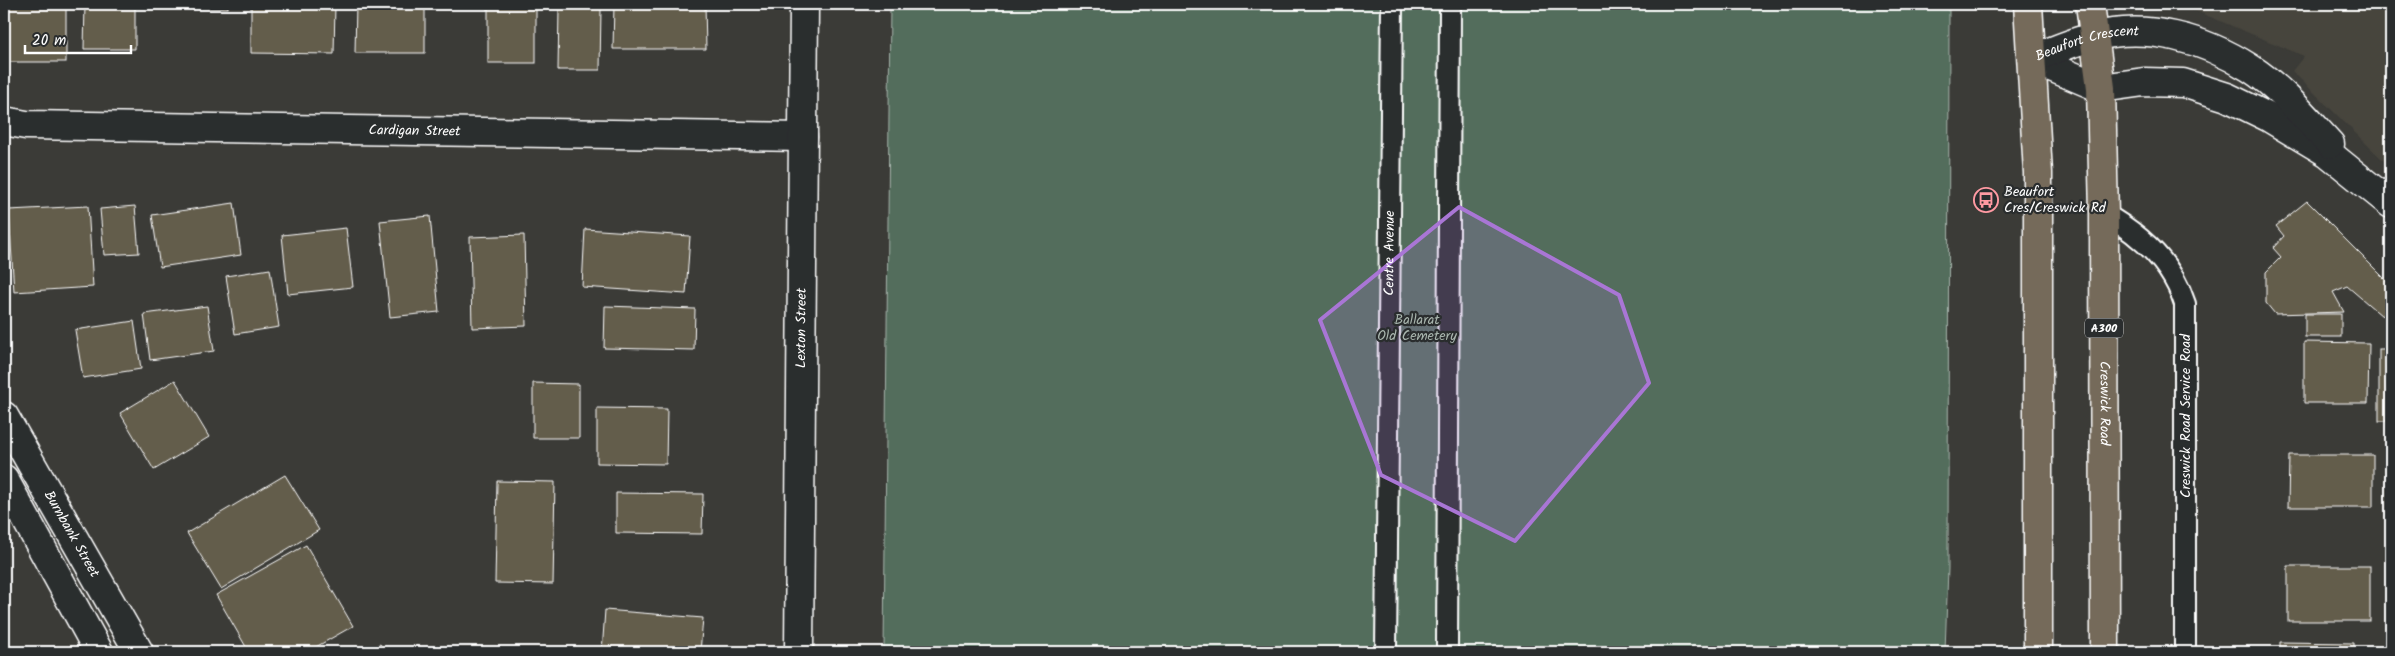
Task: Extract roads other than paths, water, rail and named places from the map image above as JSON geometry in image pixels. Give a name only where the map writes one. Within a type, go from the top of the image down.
[{"type":"highway","points":[[2028,4],[2038,173],[2038,652]]},
{"type":"highway","name":"Creswick Road","points":[[2090,4],[2101,88],[2104,214],[2105,652]]},
{"type":"street","name":"Lexton Street","points":[[799,652],[804,4]]},
{"type":"street","name":"Beaufort Crescent","points":[[2032,59],[2094,36],[2138,31],[2162,32],[2206,45],[2250,68],[2294,105],[2361,178]]},
{"type":"street","name":"Beaufort Crescent","points":[[2032,59],[2101,88],[2144,82],[2182,83],[2226,97],[2268,117],[2328,153],[2391,204]]},
{"type":"street","name":"Cardigan Street","points":[[11,125],[803,137]]},
{"type":"street","name":"Burnbank Street","points":[[4,416],[139,652]]},
{"type":"street","points":[[4,479],[99,652]]},
{"type":"lane","name":"Centre Avenue","points":[[1386,652],[1392,4]]},
{"type":"lane","points":[[1446,652],[1450,4]]},
{"type":"lane","name":"Creswick Road Service Road","points":[[2104,214],[2127,227],[2146,243],[2172,275],[2185,304],[2185,652]]},
{"type":"place","name":"Beaufort Cres/Creswick Rd","points":[[1986,200]]},
{"type":"park label","name":"Ballarat Old Cemetery","points":[[1417,328]]}]
